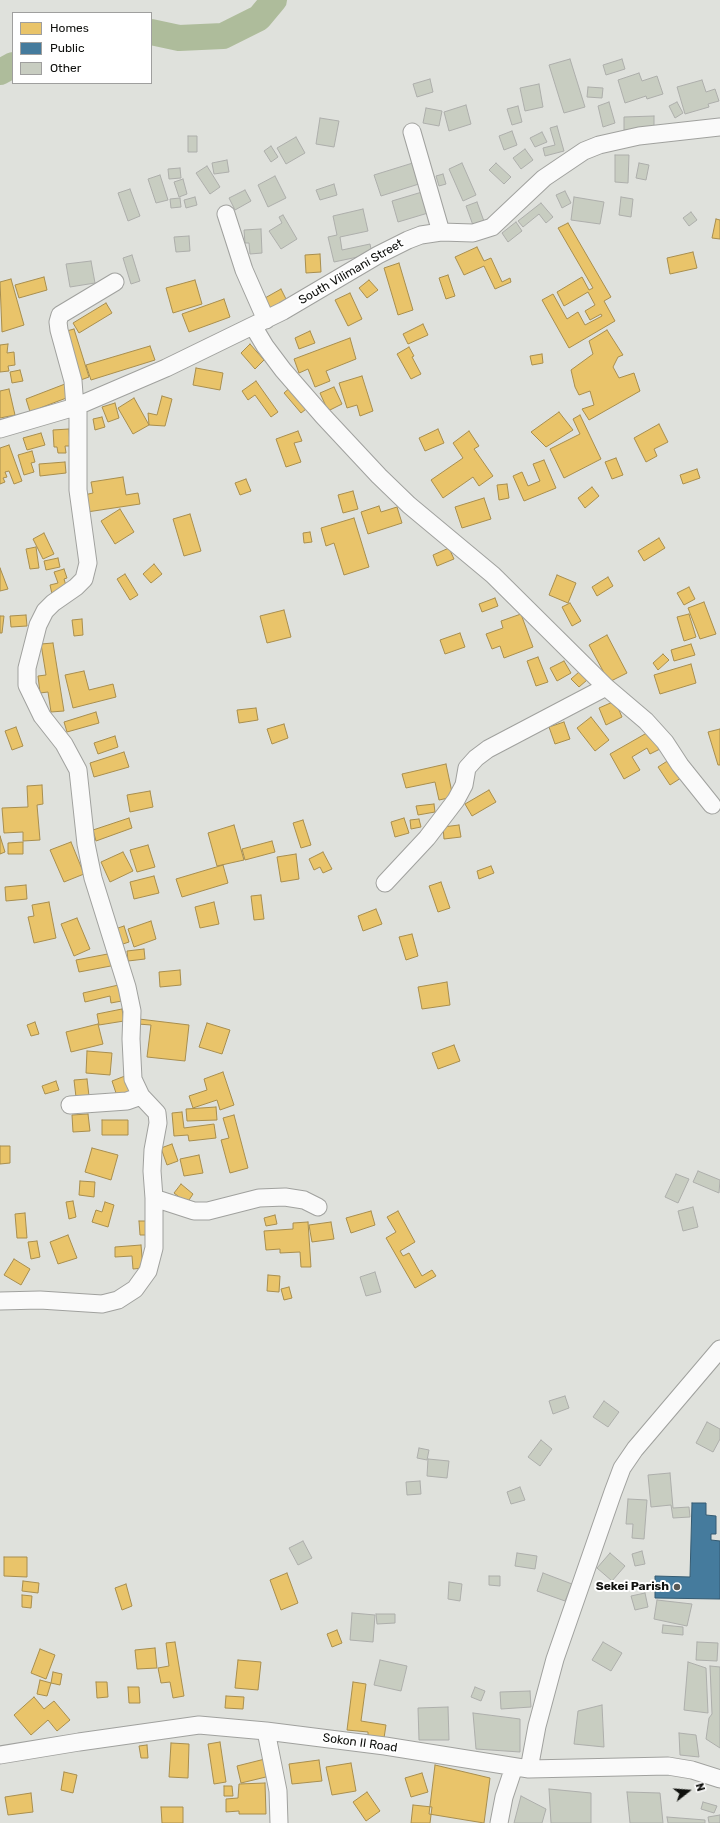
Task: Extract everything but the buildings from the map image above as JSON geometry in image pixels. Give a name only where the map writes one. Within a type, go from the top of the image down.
[{"type":"street","name":"South Vilimani Street","points":[[0,429],[76,406],[166,368],[260,323],[309,297],[392,247],[421,235],[441,232],[473,233],[492,227],[544,178],[578,155],[599,145],[639,136],[720,127]]},
{"type":"street","points":[[412,132],[441,232]]},
{"type":"street","points":[[226,214],[260,323],[265,346],[283,370],[378,476],[409,505],[493,575],[606,687],[646,721],[665,742],[680,765],[712,806]]},
{"type":"street","points":[[0,1301],[40,1300],[102,1304],[118,1300],[135,1289],[148,1271],[154,1248],[153,1150],[158,1123],[157,1113],[141,1096],[133,1079],[130,1039],[132,1011],[127,987],[93,878],[86,844],[78,770],[64,744],[42,716],[27,685],[27,668],[38,625],[45,610],[52,603],[76,587],[84,579],[88,563],[78,490],[76,406],[73,381],[58,322],[60,315],[115,282]]},
{"type":"street","points":[[385,883],[427,838],[456,800],[464,785],[467,768],[476,758],[488,749],[606,687]]},
{"type":"street","points":[[70,1105],[127,1101],[141,1096]]},
{"type":"street","points":[[154,1198],[194,1211],[208,1210],[259,1198],[278,1197],[304,1200],[318,1207]]},
{"type":"street","points":[[499,1823],[504,1798],[521,1768],[537,1726],[555,1659],[612,1492],[622,1468],[636,1449],[720,1349]]},
{"type":"street","name":"Sokon II Road","points":[[0,1755],[102,1738],[199,1725],[266,1731],[385,1746],[521,1768],[668,1766],[692,1770],[720,1779]]},
{"type":"street","points":[[266,1731],[278,1791],[279,1823]]},
{"type":"waterway","points":[[152,32],[179,38],[223,36],[259,18],[274,0]]},
{"type":"waterway","points":[[0,72],[12,66]]},
{"type":"place","name":"Sekei Parish","points":[[677,1587]]}]
